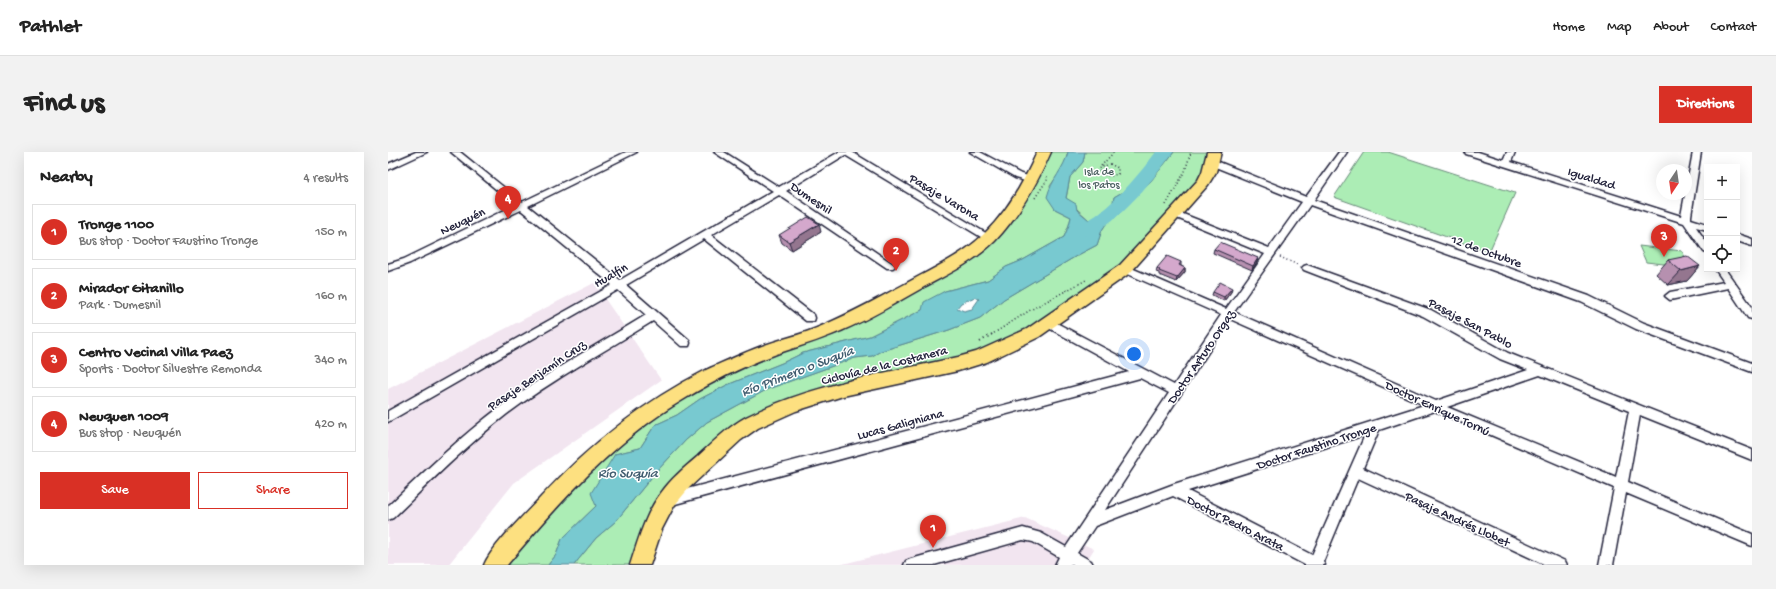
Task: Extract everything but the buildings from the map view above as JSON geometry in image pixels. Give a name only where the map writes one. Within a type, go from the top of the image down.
[{"type":"main road","points":[[494,565],[570,479],[619,434],[654,409],[689,388],[761,353],[806,339],[846,323],[942,270],[979,247],[996,230],[1032,180],[1044,152]]},
{"type":"main road","points":[[640,565],[653,527],[667,500],[682,482],[724,443],[752,423],[790,406],[842,389],[951,366],[981,357],[997,351],[1033,333],[1050,323],[1125,269],[1170,211],[1203,182],[1213,157]]},
{"type":"street","points":[[388,167],[423,152]]},
{"type":"street","points":[[455,152],[619,285],[685,343]]},
{"type":"street","name":"Neuquén","points":[[388,268],[407,261],[633,152]]},
{"type":"street","name":"Dumesnil","points":[[718,152],[780,190],[890,266]]},
{"type":"street","name":"Hualfin","points":[[388,417],[619,285],[845,152]]},
{"type":"street","name":"Pasaje Varona","points":[[845,152],[989,238]]},
{"type":"street","points":[[974,152],[1018,176],[1032,180]]},
{"type":"street","name":"Doctor Arturo Orgaz","points":[[1066,560],[1228,313],[1343,152]]},
{"type":"street","name":"Igualdad","points":[[1469,152],[1704,226]]},
{"type":"street","points":[[1506,164],[1511,152]]},
{"type":"street","points":[[1698,152],[1687,220],[1704,246]]},
{"type":"street","name":"12 de Octubre","points":[[1213,157],[1308,201],[1585,299],[1640,326],[1752,368]]},
{"type":"street","points":[[1170,211],[1271,253]]},
{"type":"street","points":[[705,235],[810,318]]},
{"type":"street","points":[[1740,238],[1752,243]]},
{"type":"street","name":"Pasaje San Pablo","points":[[1307,268],[1427,313],[1485,347],[1539,371],[1752,455]]},
{"type":"street","name":"Doctor Enrique Tornú","points":[[1125,269],[1414,395],[1453,415],[1752,540]]},
{"type":"street","points":[[1722,272],[1752,315]]},
{"type":"street","points":[[1670,296],[1730,284]]},
{"type":"street","name":"Pasaje Benjamín Cruz","points":[[388,514],[450,455],[503,411],[527,394],[653,316]]},
{"type":"street","points":[[1050,323],[1176,391]]},
{"type":"street","name":"Doctor Faustino Tronge","points":[[1092,521],[1174,490],[1374,427],[1539,371]]},
{"type":"street","name":"Lucas Galigniana","points":[[667,500],[1141,373]]},
{"type":"street","points":[[1606,565],[1636,409]]},
{"type":"street","points":[[1316,564],[1374,427]]},
{"type":"street","name":"Pasaje Andrés Llobet","points":[[1356,471],[1560,565]]},
{"type":"street","name":"Doctor Pedro Arata","points":[[1174,490],[1316,564]]},
{"type":"street","points":[[911,565],[1023,534],[1036,537],[1066,560],[1086,565]]},
{"type":"path","points":[[1101,167],[1106,164],[1113,165],[1118,168],[1119,172],[1115,175],[1106,176],[1100,172],[1101,167],[1114,152]]},
{"type":"path","points":[[1170,211],[1191,152]]},
{"type":"path","points":[[1271,253],[1307,268]]},
{"type":"path","points":[[980,343],[1032,309],[1086,280]]},
{"type":"shaded area","points":[[594,283],[661,380],[514,483],[448,565],[388,565],[388,389]]},
{"type":"shaded area","points":[[1025,518],[1094,549],[1084,565],[839,565]]},
{"type":"green space","points":[[1044,152],[1068,152],[1063,166],[1050,186],[1055,209],[1071,217],[1064,237],[1023,260],[1006,267],[988,280],[945,291],[922,310],[870,336],[803,353],[727,385],[700,399],[677,415],[655,425],[640,448],[615,454],[596,506],[562,539],[556,555],[548,565],[494,565],[541,510],[668,400],[806,339],[942,270],[996,230]]},
{"type":"green space","name":"Isla de los Patos","points":[[1085,152],[1163,152],[1157,167],[1151,173],[1144,179],[1114,197],[1111,213],[1089,220],[1066,199],[1070,177],[1083,162]]},
{"type":"green space","points":[[1174,152],[1214,152],[1209,172],[1133,261],[997,351],[770,414],[682,482],[640,565],[574,565],[596,538],[616,521],[655,473],[686,440],[707,422],[768,389],[855,358],[872,356],[881,351],[949,330],[980,318],[1004,299],[1097,245],[1102,230],[1106,224],[1123,210],[1133,196],[1150,182]]},
{"type":"green space","points":[[1364,152],[1388,152],[1515,193],[1489,252],[1334,197]]},
{"type":"green space","points":[[1639,246],[1682,251],[1690,267],[1646,262]]},
{"type":"water","name":"Río Suquía","points":[[1068,152],[1085,152],[1083,162],[1070,177],[1066,198],[1076,204],[1077,210],[1089,220],[1111,213],[1114,197],[1144,179],[1151,173],[1161,160],[1163,152],[1174,152],[1150,182],[1133,196],[1123,210],[1106,224],[1102,230],[1097,245],[1004,299],[980,318],[949,330],[881,351],[872,356],[855,358],[768,389],[707,422],[686,440],[655,473],[616,521],[596,538],[574,565],[548,565],[556,555],[562,539],[596,506],[591,493],[615,454],[640,448],[655,425],[677,415],[700,399],[727,385],[803,353],[870,336],[922,310],[924,302],[945,291],[988,280],[1006,267],[1023,260],[1064,237],[1071,217],[1055,209],[1047,197],[1051,185]],"holes":[[[975,297],[979,299],[972,309],[964,311],[957,308],[961,303]]]},
{"type":"waterway","name":"Río Primero o Suquía","points":[[1083,231],[1105,218],[1148,175],[1165,152]]},
{"type":"place","name":"Neuquen 1009","points":[[508,219]]},
{"type":"place","name":"Centro Vecinal Villa Paez","points":[[1664,257]]},
{"type":"place","name":"Mirador Gitanillo","points":[[896,271]]},
{"type":"place","name":"Tronge 1100","points":[[933,548]]}]
